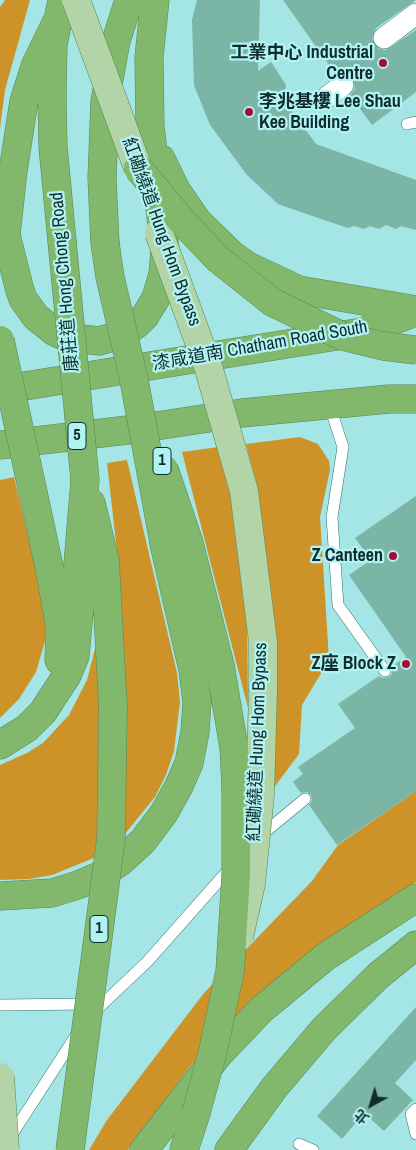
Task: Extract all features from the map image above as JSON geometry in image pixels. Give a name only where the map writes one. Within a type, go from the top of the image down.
[{"type":"highway","name":"1","points":[[129,0],[116,41],[105,101],[102,178],[105,243],[110,277],[134,380],[194,560],[209,617],[228,708],[234,748],[237,832],[230,970],[213,1051],[184,1150]]},
{"type":"highway","points":[[59,11],[36,64],[24,101],[12,171],[3,243],[13,266],[23,299],[45,326],[66,337],[88,341],[109,339],[137,324],[156,298],[165,262],[150,127],[149,57],[155,0]]},
{"type":"highway","name":"康莊道 Hong Chong Road","points":[[59,11],[52,69],[53,148],[85,480],[105,561],[113,707],[111,839],[70,1150]]},
{"type":"highway","points":[[150,127],[163,164],[185,205],[216,240],[248,266],[299,290],[416,311]]},
{"type":"highway","points":[[138,168],[180,219],[218,259],[272,302],[342,336],[383,346],[416,350]]},
{"type":"highway","name":"漆咸道南 Chatham Road South","points":[[0,390],[253,351],[362,332],[416,311]]},
{"type":"highway","points":[[0,340],[50,571],[60,627],[56,691]]},
{"type":"highway","points":[[0,896],[52,893],[99,876],[120,862],[143,841],[164,813],[179,786],[189,762],[195,732],[197,702],[193,670],[170,575],[134,380]]},
{"type":"highway","name":"5","points":[[6,448],[242,413],[329,404],[416,399]]},
{"type":"highway","points":[[0,745],[27,728],[43,712],[67,675],[75,656],[78,642],[80,602],[78,564],[85,480]]},
{"type":"highway","points":[[144,1150],[218,1055],[262,1009],[325,957],[416,898]]},
{"type":"highway","points":[[229,1150],[274,1088],[324,1029],[378,976],[416,945]]},
{"type":"main road","name":"紅磡繞道 Hung Hom Bypass","points":[[76,0],[195,326],[232,444],[244,491],[263,642],[260,796],[249,898],[230,970]]},
{"type":"main road","points":[[0,1077],[4,1150]]},
{"type":"street","points":[[384,38],[416,14]]},
{"type":"lane","points":[[329,404],[343,447],[332,517],[338,605],[385,671]]},
{"type":"lane","points":[[4,1150],[70,1042],[101,1004],[147,962],[257,838],[305,798]]},
{"type":"lane","points":[[0,1005],[101,1004]]},
{"type":"lane","points":[[416,1109],[411,1114],[416,1134]]},
{"type":"lane","points":[[299,1144],[313,1150]]},
{"type":"shaded area","points":[[5,0],[30,0],[5,90],[0,128],[0,7]]},
{"type":"shaded area","points":[[300,437],[318,444],[329,461],[330,470],[320,517],[329,660],[302,705],[299,754],[273,789],[276,641],[258,489],[246,444]]},
{"type":"shaded area","points":[[219,447],[231,498],[247,603],[248,708],[182,452]]},
{"type":"shaded area","points":[[127,460],[177,673],[180,702],[174,751],[166,775],[155,797],[124,835],[118,560],[107,463]]},
{"type":"shaded area","points":[[14,477],[45,609],[46,625],[45,641],[36,672],[19,699],[0,718],[0,480]]},
{"type":"shaded area","points":[[96,645],[99,707],[97,838],[94,858],[52,875],[29,879],[0,880],[0,765],[27,753],[43,743],[69,715],[87,680]]},
{"type":"shaded area","points":[[416,791],[416,882],[317,946],[253,999],[191,1065],[128,1150],[89,1150],[107,1120],[204,993],[312,881],[338,845]]},
{"type":"building","name":"李兆基樓 Lee Shau Kee Building","points":[[197,0],[260,0],[258,71],[271,62],[286,85],[283,99],[316,144],[416,180],[416,230],[401,226],[396,229],[386,225],[379,229],[370,226],[364,229],[354,226],[348,228],[278,204],[247,175],[210,125],[194,85],[192,20]]},
{"type":"building","name":"工業中心 Industrial Centre","points":[[283,0],[416,0],[376,28],[372,39],[379,49],[386,50],[416,30],[416,92],[372,125],[350,95],[355,89],[353,78],[347,73],[336,75]]},
{"type":"building","name":"Z座 Block Z","points":[[416,496],[416,791],[337,845],[309,805],[312,801],[311,795],[307,792],[301,793],[293,782],[303,774],[298,767],[355,728],[338,704],[379,676],[382,678],[389,677],[392,674],[391,667],[406,657],[349,575],[371,560],[355,538]]},
{"type":"building","points":[[416,1007],[416,1060],[395,1083],[413,1100],[384,1131],[364,1113],[342,1139],[317,1116]]},
{"type":"place","name":"工業中心 Industrial Centre","points":[[383,63]]},
{"type":"place","name":"李兆基樓 Lee Shau Kee Building","points":[[249,112]]},
{"type":"place","name":"Z Canteen","points":[[393,556]]},
{"type":"place","name":"Z座 Block Z","points":[[406,664]]}]
